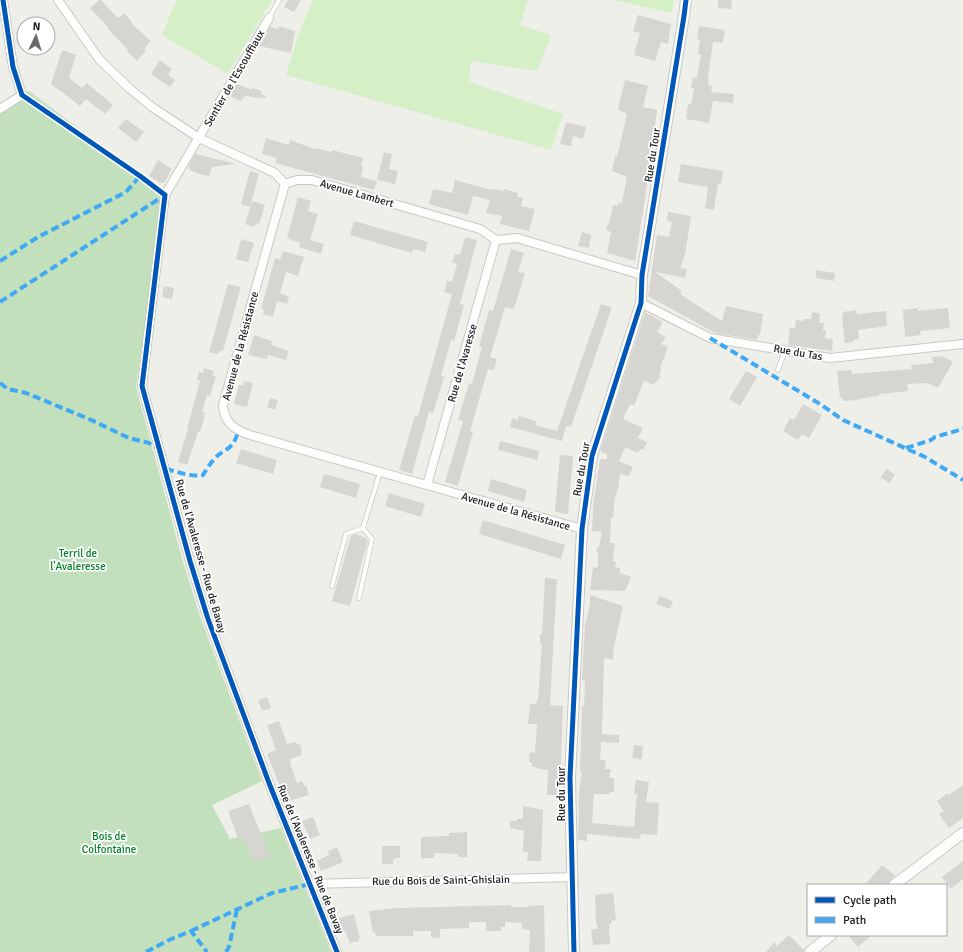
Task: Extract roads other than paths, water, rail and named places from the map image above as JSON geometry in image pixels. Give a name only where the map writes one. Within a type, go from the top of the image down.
[{"type":"street","points":[[0,109],[22,95],[13,67],[3,0]]},
{"type":"street","points":[[58,0],[99,59],[129,88],[152,107],[199,138],[275,173],[285,184]]},
{"type":"street","name":"Rue du Tour","points":[[574,952],[570,778],[582,529],[592,456],[641,303],[642,275],[686,0]]},
{"type":"street","name":"Sentier de l'Escouffiaux","points":[[165,195],[269,18]]},
{"type":"street","name":"Avenue Lambert","points":[[285,184],[297,180],[312,180],[480,229],[496,240]]},
{"type":"street","name":"Avenue de la Résistance","points":[[285,184],[223,405],[223,414],[229,423],[238,431],[244,433],[582,529]]},
{"type":"street","name":"Rue de l'Avaleresse - Rue de Bavay","points":[[165,195],[142,386],[190,561],[208,619],[269,783],[337,952]]},
{"type":"street","points":[[496,240],[516,238],[642,275]]},
{"type":"street","name":"Rue de l'Avaresse","points":[[427,486],[496,240]]},
{"type":"street","name":"Rue du Tas","points":[[641,303],[710,338],[830,358],[963,344]]},
{"type":"street","points":[[895,884],[963,833]]},
{"type":"street","name":"Rue du Bois de Saint-Ghislain","points":[[310,884],[572,877]]},
{"type":"street","points":[[810,952],[830,936]]},
{"type":"lane","points":[[269,18],[279,0]]},
{"type":"lane","points":[[778,370],[785,350]]},
{"type":"lane","points":[[363,528],[380,472]]},
{"type":"lane","points":[[332,586],[346,534],[363,528]]},
{"type":"lane","points":[[358,598],[372,539],[363,528]]},
{"type":"park label","name":"Terril de l'Avaleresse","points":[[78,559]]},
{"type":"park label","name":"Bois de Colfontaine","points":[[109,842]]}]
